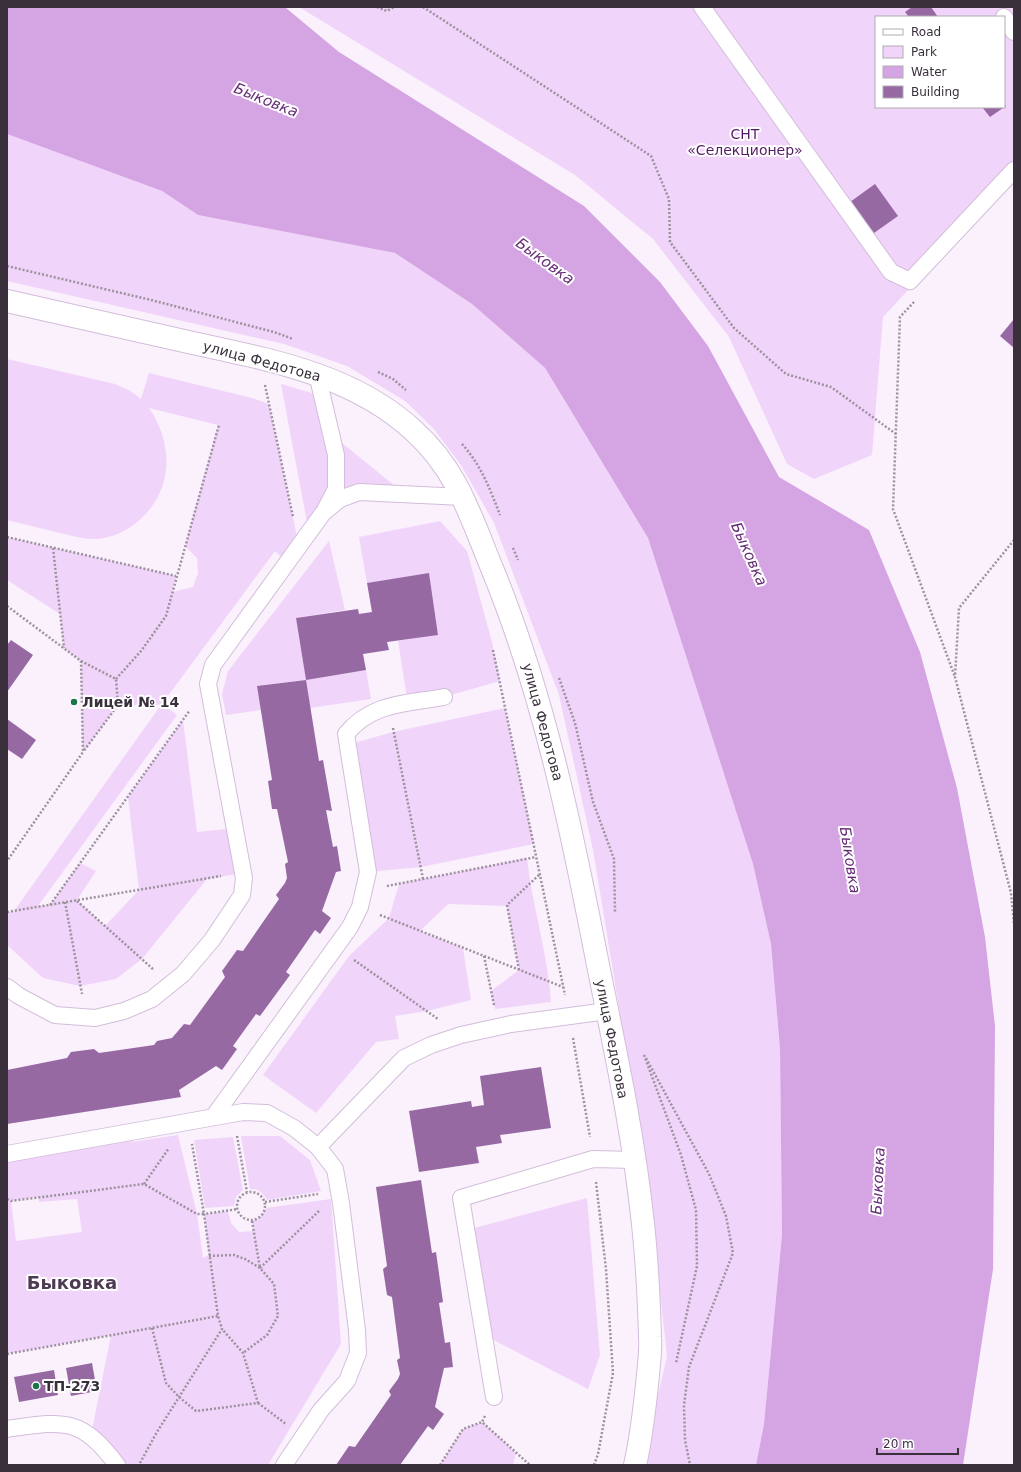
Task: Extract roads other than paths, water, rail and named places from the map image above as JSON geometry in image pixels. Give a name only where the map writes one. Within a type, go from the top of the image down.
[{"type":"street","name":"улица Федотова","points":[[7,301],[268,360],[317,374],[358,391],[387,408],[413,429],[437,453],[454,478],[500,586],[537,694],[577,858],[607,1010],[634,1160],[643,1226],[651,1342],[645,1414],[635,1465]]},
{"type":"lane","points":[[702,7],[891,272],[910,281],[1014,170]]},
{"type":"lane","points":[[997,7],[1003,16]]},
{"type":"lane","points":[[1005,18],[1014,32]]},
{"type":"lane","points":[[7,987],[19,996],[55,1015],[95,1018],[124,1011],[152,999],[183,974],[207,946],[242,895],[244,873],[208,684],[214,665],[323,513],[336,489],[336,454],[317,374]]},
{"type":"lane","points":[[323,513],[340,499],[359,492],[463,497]]},
{"type":"lane","points":[[214,1116],[337,947],[350,928],[360,907],[368,872],[346,734],[354,724],[380,708],[444,698]]},
{"type":"lane","points":[[318,1147],[380,1080],[404,1058],[431,1045],[461,1035],[498,1027],[607,1010]]},
{"type":"lane","points":[[7,1154],[214,1116],[267,1113],[294,1128],[318,1147],[335,1169],[356,1322],[358,1353],[347,1381],[321,1410],[284,1465]]},
{"type":"lane","points":[[494,1397],[461,1198],[593,1159],[634,1160]]},
{"type":"lane","points":[[7,1429],[39,1423],[62,1423],[91,1435],[117,1465]]},
{"type":"water","points":[[7,7],[286,8],[339,52],[584,206],[660,282],[708,346],[779,477],[869,530],[920,652],[957,788],[985,937],[995,1026],[993,1269],[963,1465],[756,1465],[764,1424],[782,1235],[780,1049],[771,944],[753,864],[648,538],[545,368],[472,304],[395,253],[198,215],[162,191],[7,134]]},
{"type":"place","name":"Лицей № 14","points":[[74,702]]},
{"type":"place","name":"ТП-273","points":[[36,1386]]},
{"type":"district","name":"Быковка","points":[[72,1283]]},
{"type":"park label","name":"СНТ «Селекционер»","points":[[745,142]]}]
